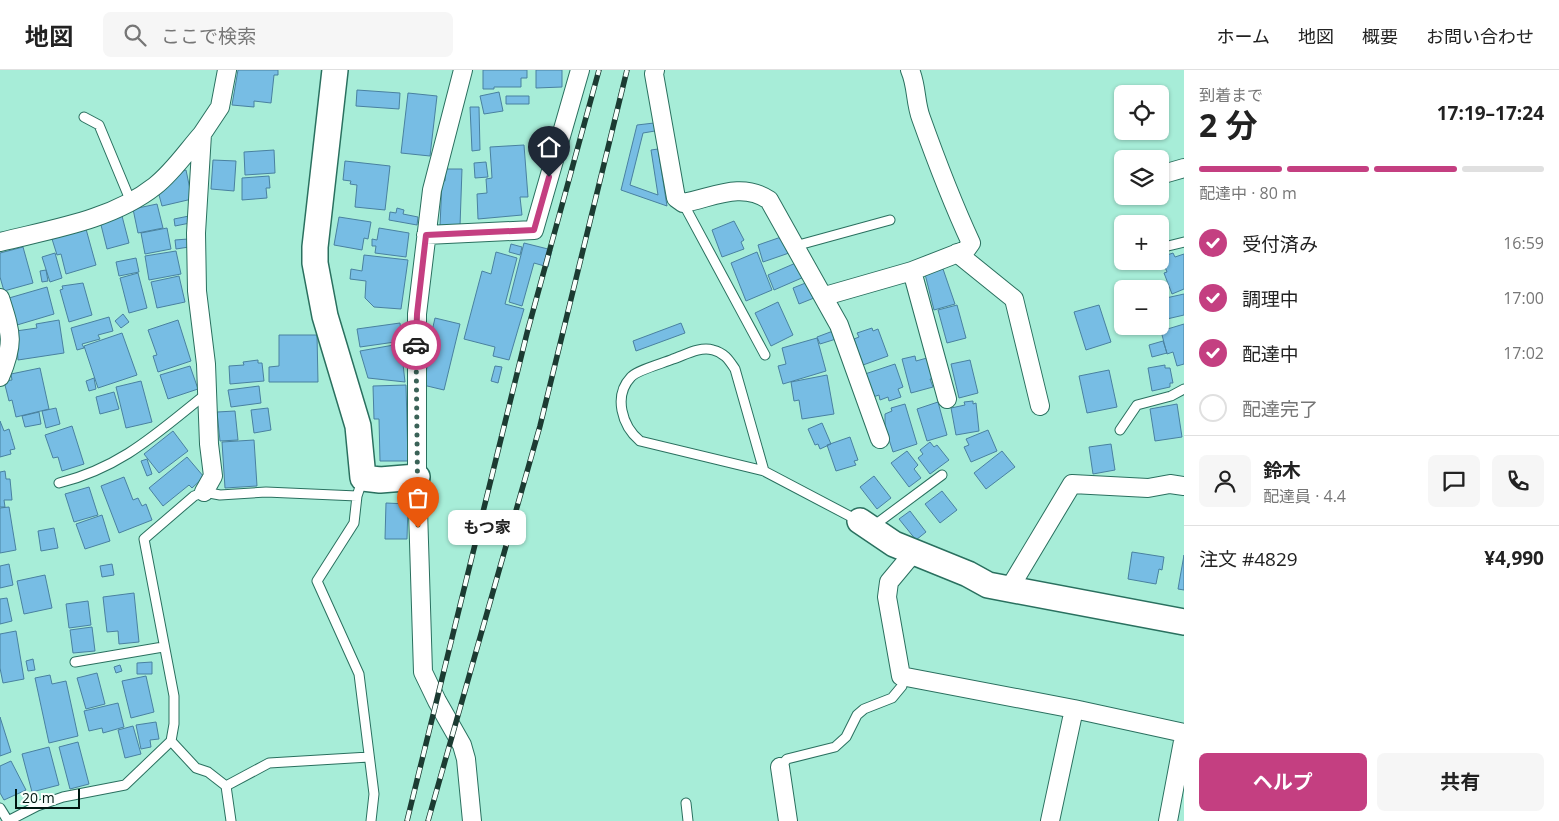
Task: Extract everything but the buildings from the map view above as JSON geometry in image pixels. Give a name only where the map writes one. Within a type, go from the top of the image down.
[{"type":"street","points":[[0,242],[107,213],[131,202],[157,185],[202,134],[220,107],[227,70]]},
{"type":"street","points":[[335,70],[315,247],[315,263],[325,316],[358,426],[360,487],[380,480],[417,477]]},
{"type":"street","points":[[463,70],[432,190],[426,235],[416,333],[417,477],[423,672],[436,701],[462,745],[466,759],[472,821]]},
{"type":"street","points":[[426,235],[534,230],[580,70]]},
{"type":"street","points":[[655,70],[654,74],[676,198],[683,203],[731,190],[762,195],[769,200],[825,296],[839,325],[880,439]]},
{"type":"street","points":[[825,296],[912,271],[966,250],[971,243],[920,117],[916,83],[910,70]]},
{"type":"street","points":[[202,134],[196,233],[197,291],[206,364],[206,394],[213,476],[204,492]]},
{"type":"street","points":[[1169,172],[1184,168]]},
{"type":"street","points":[[957,253],[1014,299],[1040,406]]},
{"type":"street","points":[[912,271],[946,399]]},
{"type":"street","points":[[0,298],[11,333],[10,355],[0,377]]},
{"type":"street","points":[[1010,589],[1072,484],[1148,488],[1170,484],[1184,486]]},
{"type":"street","points":[[866,524],[894,544],[988,584],[1184,622]]},
{"type":"street","points":[[914,552],[889,582],[887,597],[901,676],[1074,709],[1184,735],[1168,821]]},
{"type":"street","points":[[1050,821],[1074,709]]},
{"type":"street","points":[[780,767],[788,821]]},
{"type":"lane","points":[[84,117],[99,125],[131,202]]},
{"type":"lane","points":[[683,203],[765,356]]},
{"type":"lane","points":[[795,246],[890,220]]},
{"type":"lane","points":[[1169,246],[1184,242]]},
{"type":"lane","points":[[764,471],[735,369],[728,357],[712,349],[700,349],[632,376],[624,390],[621,403],[623,417],[629,432],[640,441],[764,471],[866,524],[942,475]]},
{"type":"lane","points":[[1120,430],[1137,405],[1171,396],[1184,388]]},
{"type":"lane","points":[[59,483],[114,463],[138,448],[206,394]]},
{"type":"lane","points":[[0,808],[8,821],[37,806],[63,797],[125,785],[171,741],[174,724],[174,696],[163,647],[144,539],[194,496],[204,492],[220,495],[360,487],[354,523],[317,581],[359,674],[374,794],[371,821]]},
{"type":"lane","points":[[74,662],[163,647]]},
{"type":"lane","points":[[780,767],[787,759],[834,747],[846,737],[857,715],[864,709],[892,698],[902,686],[901,676]]},
{"type":"lane","points":[[171,741],[196,768],[208,772],[226,786],[231,821]]},
{"type":"lane","points":[[226,786],[269,763],[369,757]]},
{"type":"lane","points":[[686,803],[688,821]]},
{"type":"railway","points":[[407,821],[527,333],[599,70]]},
{"type":"railway","points":[[428,821],[540,426],[627,70]]},
{"type":"way so far","points":[[416,345],[418,528]]},
{"type":"place","name":"もつ家","points":[[418,528]]},
{"type":"route","points":[[416,345],[417,314],[426,235],[534,230],[549,177]]}]
